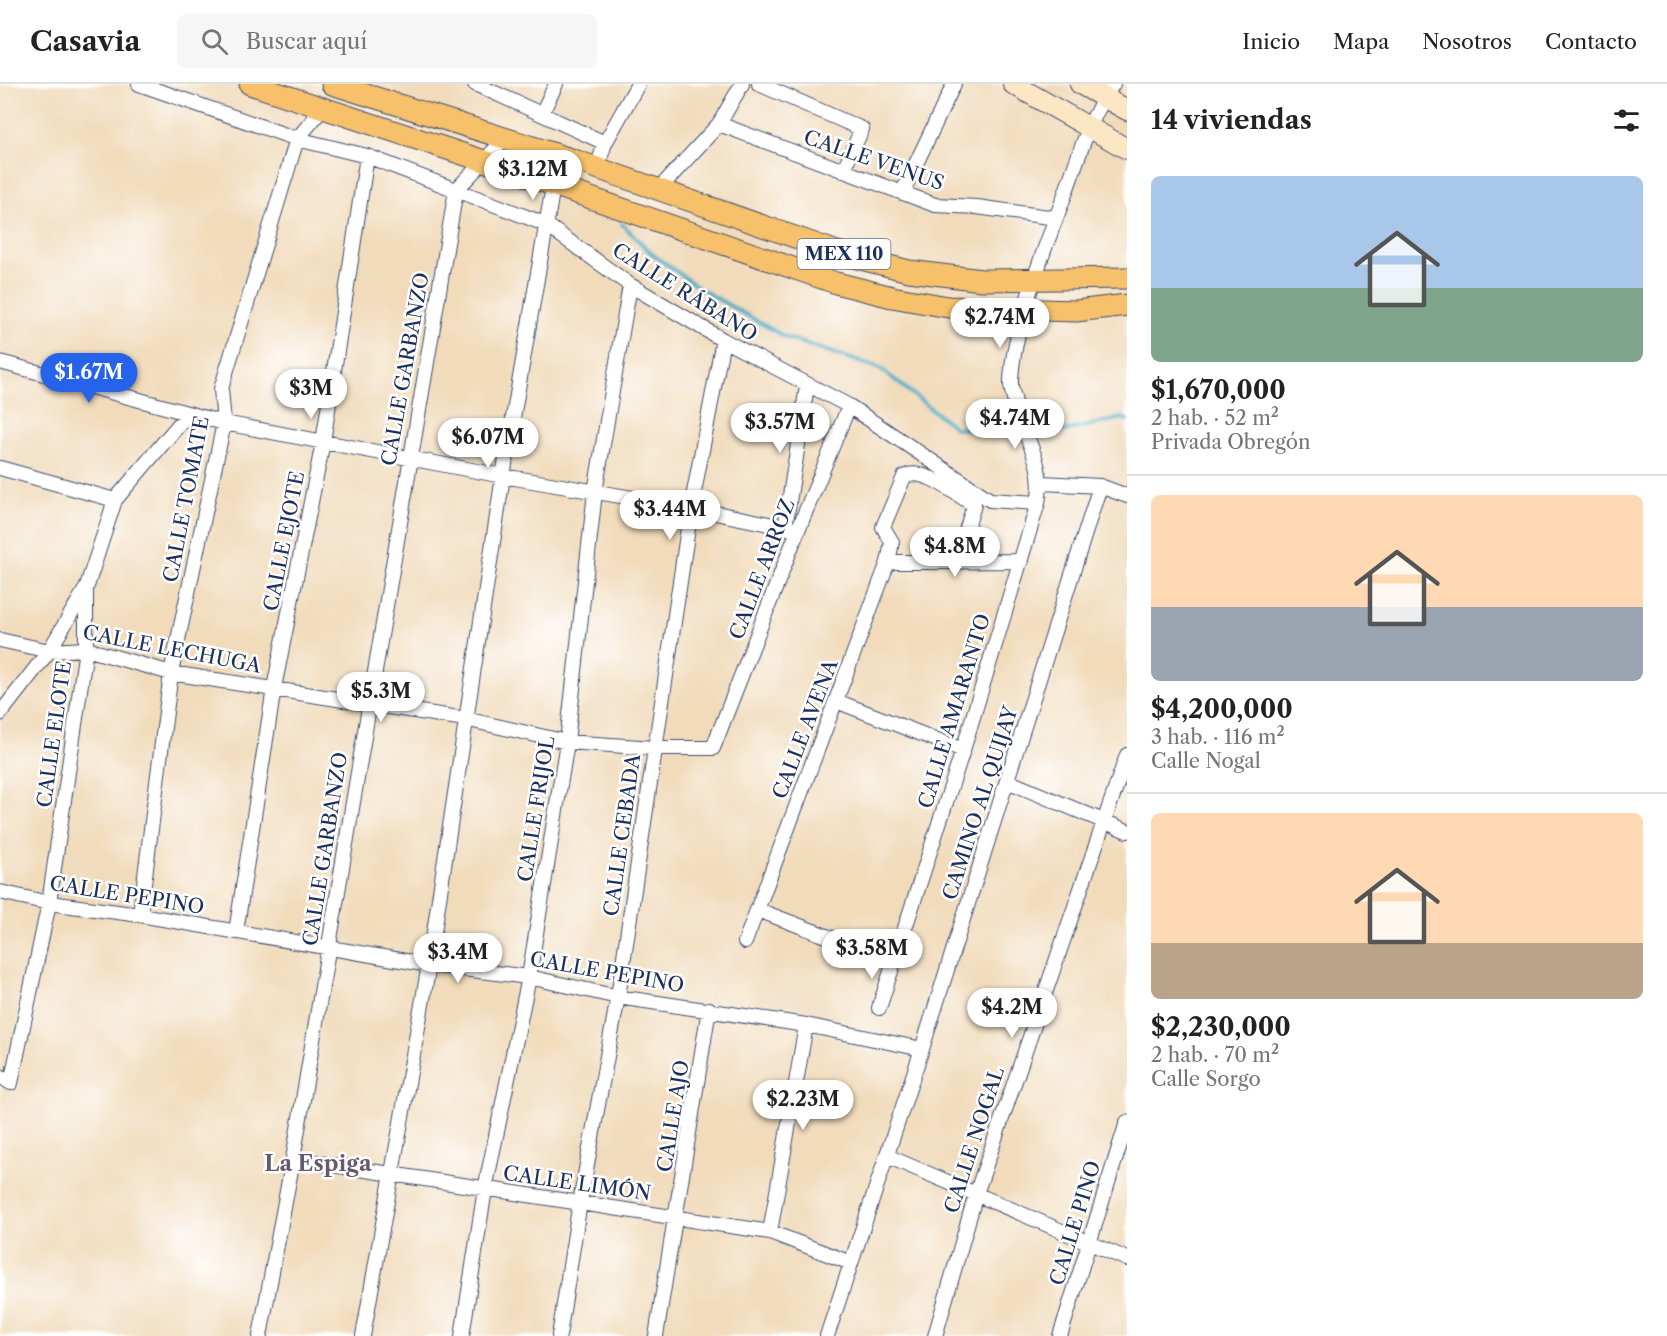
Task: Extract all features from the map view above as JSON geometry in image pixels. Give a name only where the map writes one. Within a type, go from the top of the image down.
[{"type":"main road","name":"MEX 110","points":[[250,84],[616,205],[836,283],[892,297],[948,307],[1076,311],[1127,305]]},
{"type":"main road","name":"MEX 110","points":[[332,84],[504,140],[574,160],[869,261],[909,271],[982,280],[1127,278]]},
{"type":"main road","points":[[1013,84],[1127,149]]},
{"type":"main road","points":[[1080,84],[1109,90],[1127,110]]},
{"type":"street","name":"CALLE RÁBANO","points":[[139,84],[297,139],[367,156],[545,224],[630,285],[723,340],[849,406],[990,500],[1038,503]]},
{"type":"street","points":[[475,84],[605,142]]},
{"type":"street","points":[[542,113],[556,84]]},
{"type":"street","points":[[597,168],[605,142],[638,84]]},
{"type":"street","points":[[659,189],[719,124],[742,84]]},
{"type":"street","points":[[759,84],[862,129],[843,171]]},
{"type":"street","points":[[902,193],[954,84]]},
{"type":"street","points":[[1109,90],[1089,128],[1056,218],[1018,337],[1010,383],[1019,418],[1041,477],[1101,486],[1127,496]]},
{"type":"street","name":"CALLE TOMATE","points":[[140,915],[171,673],[224,423],[221,389],[297,139],[323,108]]},
{"type":"street","name":"CALLE VENUS","points":[[719,124],[935,205],[977,207],[1056,218]]},
{"type":"street","points":[[456,190],[504,140]]},
{"type":"street","name":"CALLE EJOTE","points":[[236,932],[274,688],[323,442],[367,156]]},
{"type":"street","points":[[363,1336],[429,965],[503,476],[545,224],[562,188]]},
{"type":"street","name":"CALLE GARBANZO","points":[[260,1336],[293,1159],[456,190]]},
{"type":"street","name":"CALLE FRIJOL","points":[[462,1336],[485,1189],[529,977],[567,742],[595,492],[630,285]]},
{"type":"street","name":"CALLE CEBADA","points":[[559,1336],[580,1202],[618,997],[691,508],[723,340]]},
{"type":"street","points":[[0,362],[187,415],[224,423],[503,476],[691,508],[791,529]]},
{"type":"street","name":"CALLE ARROZ","points":[[791,529],[807,386]]},
{"type":"street","name":"CALLE ARROZ","points":[[713,748],[791,529],[849,406]]},
{"type":"street","name":"CALLE ELOTE","points":[[0,1076],[11,1083],[49,903],[86,649],[86,588],[115,500],[187,415]]},
{"type":"street","points":[[0,468],[115,500]]},
{"type":"street","points":[[956,563],[974,505],[921,473],[910,472],[904,477],[882,527],[892,542],[888,562],[956,563],[1021,561]]},
{"type":"street","name":"CALLE AMARANTO","points":[[879,1008],[963,750],[1021,561],[1038,503],[1041,477]]},
{"type":"street","name":"CAMINO AL QUIJAY","points":[[827,1336],[922,1049],[1101,486]]},
{"type":"street","name":"CALLE AVENA","points":[[746,942],[888,562]]},
{"type":"street","points":[[0,714],[50,651],[86,588]]},
{"type":"street","name":"CALLE LECHUGA","points":[[0,640],[50,651],[86,649],[171,673],[465,719],[567,742],[654,748],[713,748]]},
{"type":"street","points":[[836,701],[963,750]]},
{"type":"street","name":"CALLE NOGAL","points":[[935,1336],[976,1194],[1127,754]]},
{"type":"street","points":[[1007,781],[1127,831]]},
{"type":"street","name":"CALLE PEPINO","points":[[0,892],[49,903],[140,915],[429,965],[529,977],[618,997],[806,1025],[922,1049]]},
{"type":"street","points":[[758,910],[895,962]]},
{"type":"street","name":"CALLE AJO","points":[[656,1336],[709,1009]]},
{"type":"street","points":[[770,1232],[806,1025]]},
{"type":"street","name":"CALLE PINO","points":[[1060,1336],[1127,1122]]},
{"type":"street","points":[[886,1156],[1127,1259]]},
{"type":"street","name":"CALLE LIMÓN","points":[[293,1159],[770,1232],[851,1263]]},
{"type":"waterway","points":[[622,224],[652,254],[702,290],[787,338],[880,368],[955,428],[1021,434]]},
{"type":"waterway","points":[[1032,435],[1042,436],[1122,418],[1127,420]]},
{"type":"district","name":"La Espiga","points":[[318,1163]]}]
